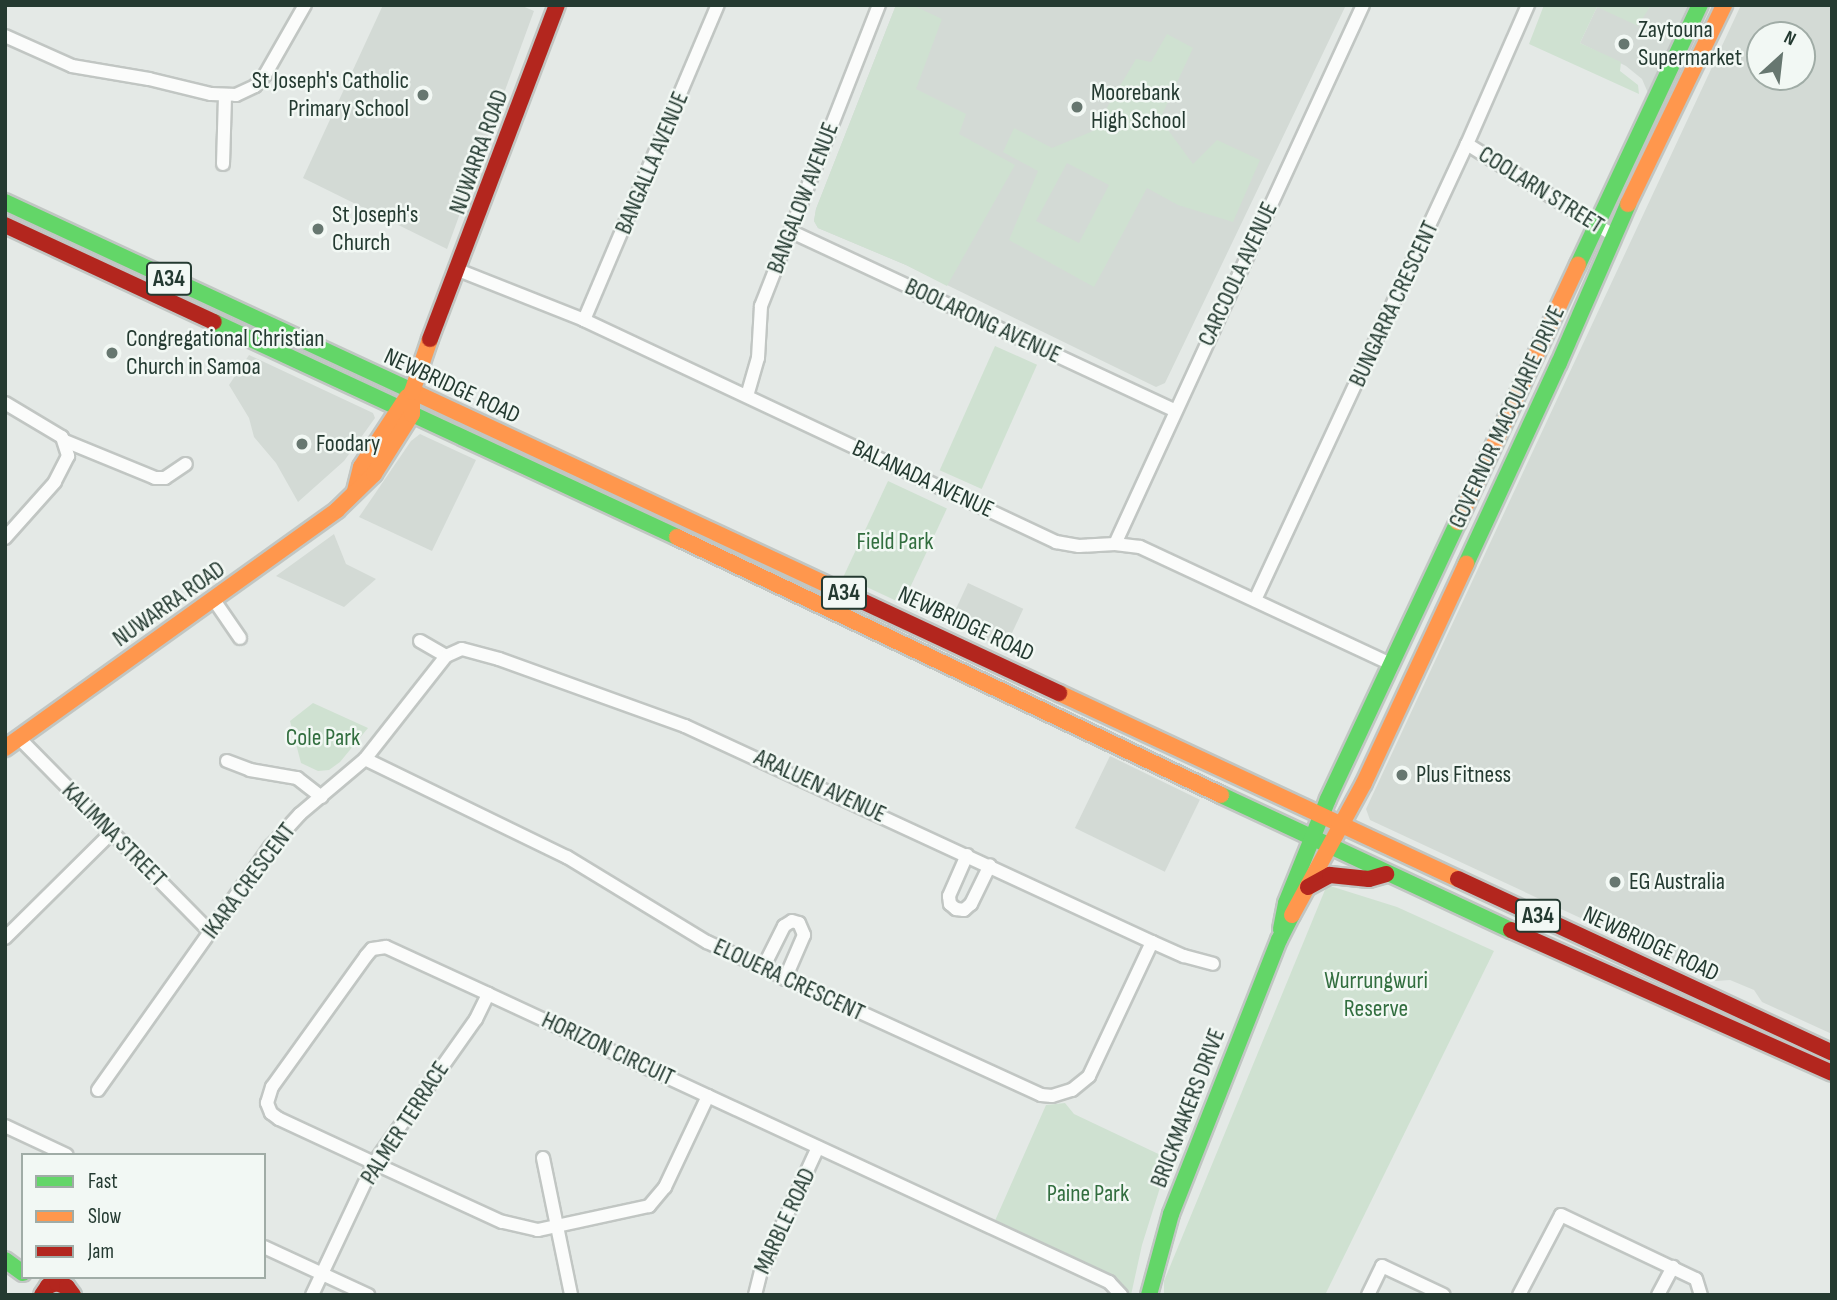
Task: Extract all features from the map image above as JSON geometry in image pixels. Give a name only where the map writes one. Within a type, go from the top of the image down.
[{"type":"main road","name":"NUWARRA ROAD","points":[[12,743],[297,541],[354,492],[361,467],[405,411],[557,5]]},
{"type":"main road","name":"GOVERNOR MACQUARIE DRIVE","points":[[1321,814],[1700,5]]},
{"type":"main road","name":"GOVERNOR MACQUARIE DRIVE","points":[[1328,847],[1344,825],[1559,363],[1614,235],[1724,5]]},
{"type":"main road","name":"NEWBRIDGE ROAD","points":[[5,202],[1832,1053]]},
{"type":"main road","name":"NEWBRIDGE ROAD","points":[[5,225],[911,646],[1310,839],[1832,1073]]},
{"type":"main road","name":"BRICKMAKERS DRIVE","points":[[1279,940],[1286,903],[1321,814]]},
{"type":"main road","name":"BRICKMAKERS DRIVE","points":[[1149,1295],[1171,1213],[1279,940],[1328,847]]},
{"type":"main road","points":[[1308,887],[1330,875],[1369,879],[1386,874]]},
{"type":"main road","points":[[5,1260],[21,1272]]},
{"type":"main road","points":[[30,1279],[43,1292],[52,1284],[71,1286]]},
{"type":"street","points":[[5,36],[72,66],[236,95],[255,86],[305,5]]},
{"type":"street","name":"BANGALLA AVENUE","points":[[584,320],[718,5]]},
{"type":"street","name":"BANGALOW AVENUE","points":[[747,396],[758,358],[757,329],[761,306],[879,5]]},
{"type":"street","name":"CARCOOLA AVENUE","points":[[1115,544],[1363,5]]},
{"type":"street","name":"BUNGARRA CRESCENT","points":[[1255,600],[1467,144],[1528,5]]},
{"type":"street","points":[[223,164],[225,95]]},
{"type":"street","name":"COOLARN STREET","points":[[1467,144],[1597,222],[1614,235]]},
{"type":"street","name":"BOOLARONG AVENUE","points":[[792,232],[1175,411]]},
{"type":"street","name":"BALANADA AVENUE","points":[[458,270],[584,320],[1056,542],[1079,547],[1115,544],[1140,547],[1391,664]]},
{"type":"street","points":[[5,403],[58,433],[65,441],[155,478],[164,478],[186,464]]},
{"type":"street","points":[[5,538],[64,469],[68,456],[65,441]]},
{"type":"street","points":[[214,600],[240,638]]},
{"type":"street","points":[[420,640],[446,656]]},
{"type":"street","name":"ARALUEN AVENUE","points":[[446,656],[457,649],[467,650],[673,722],[744,751],[1152,942],[1184,956],[1213,964]]},
{"type":"street","name":"IKARA CRESCENT","points":[[98,1090],[284,831],[365,759],[446,656]]},
{"type":"street","name":"KALIMNA STREET","points":[[12,743],[111,833],[210,932]]},
{"type":"street","name":"ELOUERA CRESCENT","points":[[365,759],[548,846],[677,926],[785,979],[1028,1090],[1052,1096],[1081,1084],[1097,1065],[1152,942]]},
{"type":"street","points":[[226,761],[250,770],[297,778],[321,797]]},
{"type":"street","points":[[5,938],[111,833]]},
{"type":"street","points":[[967,855],[949,896],[950,904],[956,909],[964,910],[971,904],[989,865]]},
{"type":"street","points":[[763,968],[784,926],[790,922],[799,923],[804,935],[785,979]]},
{"type":"street","name":"HORIZON CIRCUIT","points":[[374,1163],[274,1116],[267,1103],[272,1087],[366,956],[376,948],[391,949],[1109,1282],[1121,1295]]},
{"type":"street","name":"PALMER TERRACE","points":[[312,1295],[374,1163],[476,1019],[488,994]]},
{"type":"street","points":[[374,1163],[513,1227],[538,1230],[557,1227],[634,1211],[656,1201],[708,1096]]},
{"type":"street","points":[[5,1126],[63,1153]]},
{"type":"street","name":"MARBLE ROAD","points":[[755,1295],[761,1271],[818,1147]]},
{"type":"street","points":[[542,1158],[571,1295]]},
{"type":"street","points":[[1519,1295],[1561,1214],[1696,1279],[1701,1295]]},
{"type":"street","points":[[266,1248],[368,1295]]},
{"type":"street","points":[[1368,1295],[1382,1266],[1444,1295]]},
{"type":"street","points":[[1658,1295],[1673,1267]]},
{"type":"shaded area","name":"St Joseph's Catholic Primary School","points":[[383,5],[520,5],[534,11],[447,249],[303,178]]},
{"type":"shaded area","name":"Moorebank High School","points":[[896,5],[1346,5],[1165,383],[1156,387],[906,265],[818,228],[814,221],[816,209]]},
{"type":"shaded area","points":[[1651,5],[1688,5],[1648,93],[1642,79],[1626,66],[1580,43],[1597,7],[1643,16]]},
{"type":"shaded area","points":[[1741,5],[1832,5],[1832,1034],[1762,1002],[1754,990],[1730,980],[1716,981],[1370,820],[1366,809]]},
{"type":"shaded area","points":[[249,355],[373,413],[375,418],[344,461],[298,502],[276,463],[254,437],[249,418],[229,385]]},
{"type":"shaded area","points":[[420,434],[476,460],[432,551],[359,517],[411,441]]},
{"type":"shaded area","points":[[334,534],[346,564],[376,579],[344,607],[276,576]]},
{"type":"shaded area","points":[[968,583],[1023,609],[1005,649],[949,623]]},
{"type":"shaded area","points":[[1110,756],[1200,800],[1165,872],[1075,828]]},
{"type":"green space","points":[[896,5],[912,5],[942,19],[916,89],[966,114],[959,134],[1015,165],[947,286],[906,265],[818,228],[814,221],[816,209]]},
{"type":"green space","points":[[1544,5],[1651,5],[1638,26],[1597,7],[1580,43],[1621,62],[1620,71],[1638,85],[1639,94],[1529,44]]},
{"type":"green space","points":[[1167,34],[1193,48],[1160,119],[1193,164],[1217,140],[1260,160],[1233,222],[1178,205],[1147,188],[1094,287],[1009,240],[1038,171],[1003,152],[1014,128],[1052,148],[1093,131],[1136,59],[1151,62]],"holes":[[[1067,163],[1109,185],[1079,243],[1036,221]]]},
{"type":"green space","points":[[995,346],[1037,365],[982,489],[940,470]]},
{"type":"green space","name":"Field Park","points":[[888,481],[947,508],[903,604],[844,576]]},
{"type":"green space","name":"Cole Park","points":[[313,703],[368,728],[340,762],[329,770],[318,771],[301,763],[290,721]]},
{"type":"green space","name":"Wurrungwuri Reserve","points":[[1327,885],[1397,907],[1494,951],[1325,1295],[1164,1295],[1164,1281]]},
{"type":"green space","name":"Paine Park","points":[[1065,1103],[1074,1114],[1169,1159],[1142,1245],[1131,1295],[1115,1279],[994,1223],[1046,1105]]},
{"type":"traffic: fast","points":[[1578,265],[1700,5]]},
{"type":"traffic: fast","points":[[5,202],[416,393]]},
{"type":"traffic: fast","points":[[1466,564],[1559,363],[1628,204]]},
{"type":"traffic: fast","points":[[214,322],[677,537]]},
{"type":"traffic: fast","points":[[1281,929],[1286,903],[1328,799],[1458,522]]},
{"type":"traffic: fast","points":[[1221,795],[1511,930]]},
{"type":"traffic: fast","points":[[1149,1295],[1171,1214],[1279,940],[1292,915]]},
{"type":"traffic: fast","points":[[5,1260],[21,1272]]},
{"type":"traffic: slow","points":[[1628,204],[1724,5]]},
{"type":"traffic: slow","points":[[1458,522],[1578,265]]},
{"type":"traffic: slow","points":[[5,748],[337,510],[374,474],[412,414],[412,392],[430,339]]},
{"type":"traffic: slow","points":[[416,393],[838,590]]},
{"type":"traffic: slow","points":[[355,491],[361,467],[407,397]]},
{"type":"traffic: slow","points":[[677,537],[1221,795]]},
{"type":"traffic: slow","points":[[1292,915],[1364,783],[1466,564]]},
{"type":"traffic: slow","points":[[1059,693],[1458,879]]},
{"type":"traffic: jam","points":[[430,339],[557,5]]},
{"type":"traffic: jam","points":[[5,225],[214,322]]},
{"type":"traffic: jam","points":[[838,590],[1059,693]]},
{"type":"traffic: jam","points":[[1308,887],[1330,875],[1369,879],[1386,874]]},
{"type":"traffic: jam","points":[[1458,879],[1832,1053]]},
{"type":"traffic: jam","points":[[1511,930],[1832,1073]]},
{"type":"traffic: jam","points":[[42,1295],[48,1286],[57,1283],[67,1287],[73,1295]]},
{"type":"place","name":"Zaytouna Supermarket","points":[[1624,44]]},
{"type":"place","name":"St Joseph's Catholic Primary School","points":[[423,95]]},
{"type":"place","name":"Moorebank High School","points":[[1077,107]]},
{"type":"place","name":"St Joseph's Church","points":[[318,229]]},
{"type":"place","name":"Congregational Christian Church in Samoa","points":[[112,353]]},
{"type":"place","name":"Foodary","points":[[302,444]]},
{"type":"place","name":"Plus Fitness","points":[[1402,775]]},
{"type":"place","name":"EG Australia","points":[[1615,882]]}]
